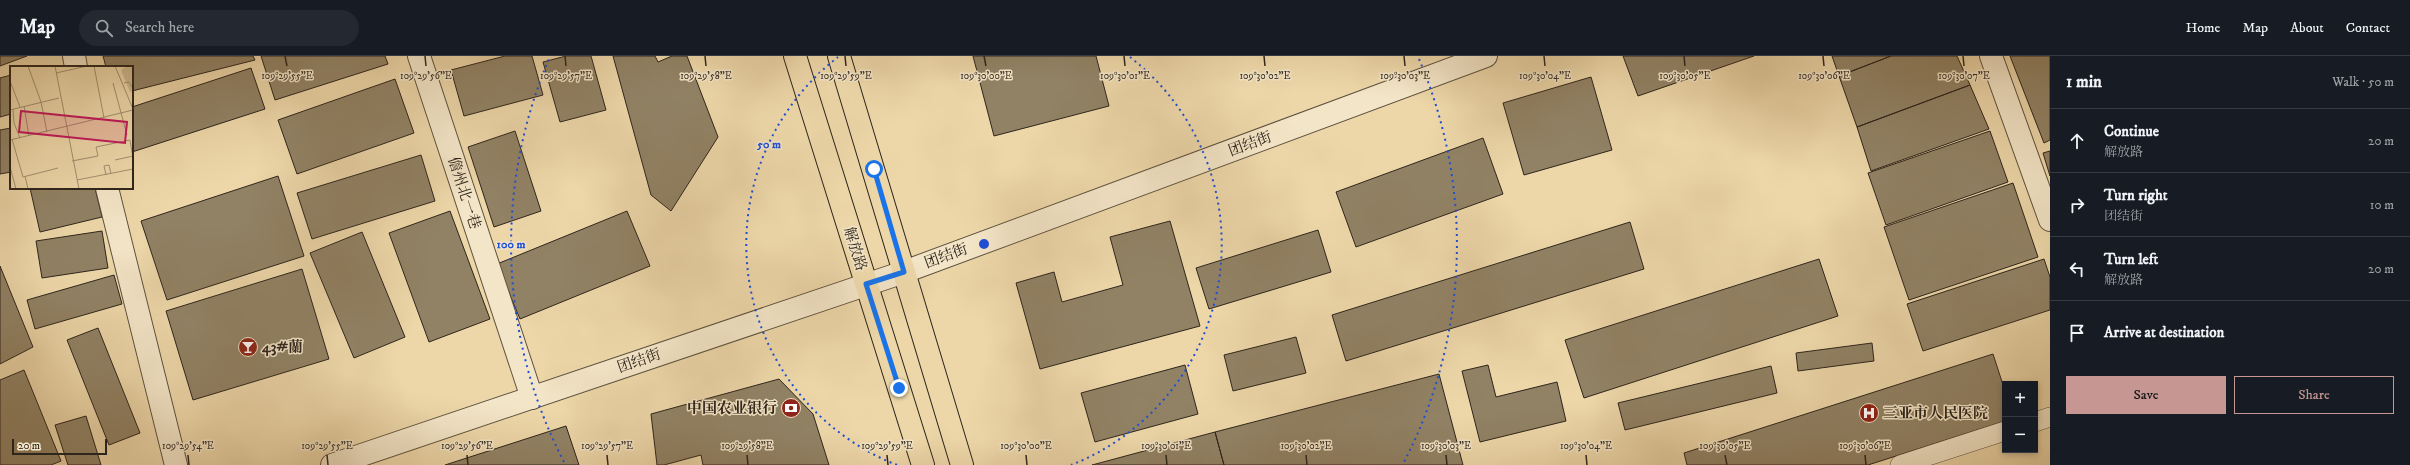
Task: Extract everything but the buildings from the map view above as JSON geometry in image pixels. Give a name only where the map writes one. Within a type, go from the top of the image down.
[{"type":"main road","name":"解放路","points":[[795,56],[923,465]]},
{"type":"main road","points":[[839,56],[962,465]]},
{"type":"street","points":[[74,56],[76,66]]},
{"type":"street","name":"儋州北一巷","points":[[419,56],[532,398]]},
{"type":"street","name":"团结街","points":[[332,465],[904,272],[1486,56]]},
{"type":"street","points":[[1991,56],[2050,220]]},
{"type":"street","points":[[107,189],[176,465]]},
{"type":"lane","points":[[2038,421],[2050,417]]},
{"type":"lane","points":[[1900,465],[2002,432]]},
{"type":"place","name":"43#蘭","points":[[248,347]]},
{"type":"place","name":"中国农业银行","points":[[791,408]]},
{"type":"place","name":"三亚市人民医院","points":[[1869,413]]},
{"type":"route","points":[[874,169],[904,272],[866,284],[899,388]]}]
